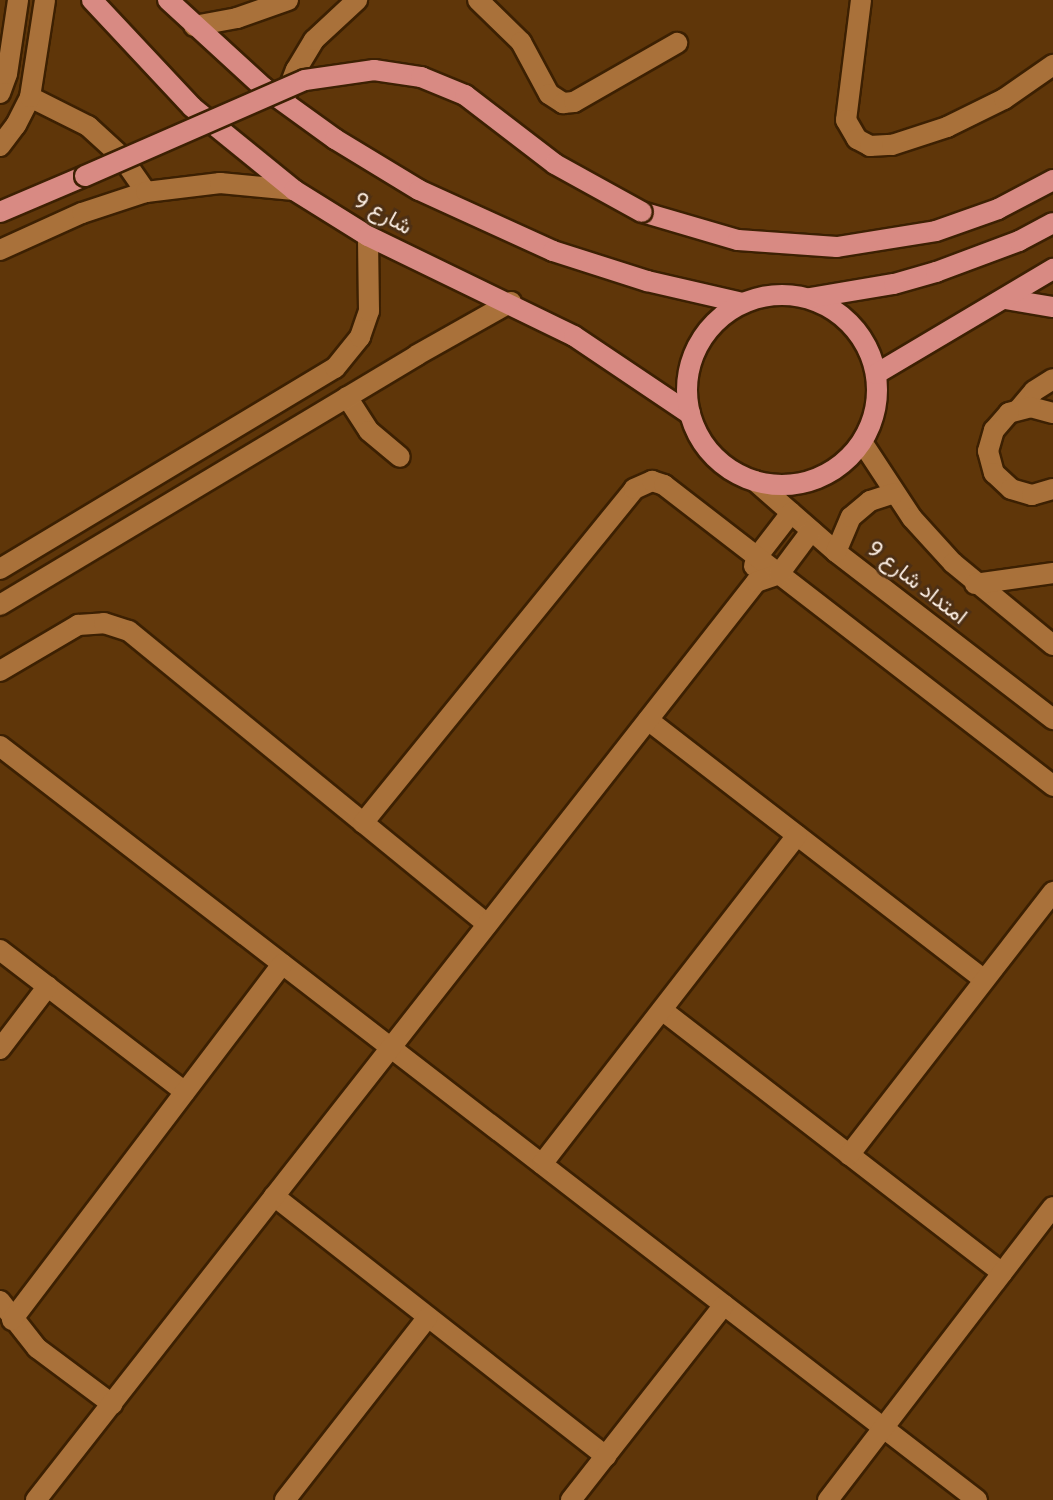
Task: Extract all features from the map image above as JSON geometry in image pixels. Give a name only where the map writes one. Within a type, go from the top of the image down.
[{"type":"main road","name":"شارع 9","points":[[92,0],[192,107],[294,190],[368,236],[511,302],[604,354],[690,414]]},
{"type":"main road","name":"شارع 9","points":[[168,0],[284,102],[376,166],[507,233],[599,267],[743,303]]},
{"type":"main road","points":[[0,212],[305,80],[374,70],[421,77],[465,95],[555,164],[642,212],[705,233],[771,245],[870,244],[967,221],[1053,180]]},
{"type":"main road","points":[[807,299],[847,321],[866,345],[876,374],[874,416],[862,442],[842,464],[815,479],[785,485],[755,481],[726,467],[714,456],[690,414],[687,381],[696,349],[716,322],[743,303],[775,295],[807,299],[880,287],[936,272],[1019,241],[1053,223]]},
{"type":"main road","points":[[876,374],[1053,269]]},
{"type":"main road","points":[[1005,299],[1053,307]]},
{"type":"street","points":[[0,93],[7,74],[18,0]]},
{"type":"street","points":[[2,139],[30,97],[45,0]]},
{"type":"street","points":[[194,26],[237,18],[288,0]]},
{"type":"street","points":[[284,102],[296,70],[314,40],[357,0]]},
{"type":"street","points":[[478,0],[515,35],[549,94],[563,103],[574,102],[677,43]]},
{"type":"street","points":[[861,0],[846,120],[852,133],[870,146],[892,145],[947,127],[1004,99],[1053,65]]},
{"type":"street","points":[[30,97],[88,126],[121,156],[146,192]]},
{"type":"street","points":[[0,250],[82,213],[146,192],[220,183],[294,190]]},
{"type":"street","points":[[0,569],[324,376],[353,348],[366,324],[371,298],[368,236]]},
{"type":"street","points":[[0,605],[511,302]]},
{"type":"street","points":[[1019,409],[1034,391],[1053,379]]},
{"type":"street","points":[[347,397],[369,431],[400,457]]},
{"type":"street","points":[[1053,413],[1031,407],[1009,413],[989,440],[990,463],[1001,482],[1011,489],[1032,495],[1053,489]]},
{"type":"street","points":[[231,431],[245,458]]},
{"type":"street","name":"امتداد شارع 9","points":[[862,442],[894,493],[932,541],[975,584],[1053,645]]},
{"type":"street","points":[[363,823],[639,485],[652,481],[664,485],[1053,786]]},
{"type":"street","name":"امتداد شارع 9","points":[[755,481],[836,552],[1053,719]]},
{"type":"street","points":[[836,552],[851,517],[870,501],[894,493]]},
{"type":"street","points":[[756,582],[753,569],[757,557],[791,513]]},
{"type":"street","points":[[36,1500],[756,582],[779,574],[811,531]]},
{"type":"street","points":[[975,584],[1053,573]]},
{"type":"street","points":[[0,671],[78,625],[117,626],[139,639],[487,924]]},
{"type":"street","points":[[648,720],[984,980]]},
{"type":"street","points":[[0,746],[977,1500]]},
{"type":"street","points":[[542,1164],[797,835]]},
{"type":"street","points":[[849,1155],[1053,892]]},
{"type":"street","points":[[0,950],[185,1092]]},
{"type":"street","points":[[12,1320],[282,964]]},
{"type":"street","points":[[0,1049],[48,986]]},
{"type":"street","points":[[662,1010],[1002,1273]]},
{"type":"street","points":[[274,1196],[606,1456]]},
{"type":"street","points":[[828,1500],[1053,1207]]},
{"type":"street","points":[[0,1301],[12,1320],[51,1361],[112,1404]]},
{"type":"street","points":[[571,1500],[724,1305]]},
{"type":"street","points":[[287,1499],[428,1317]]}]
